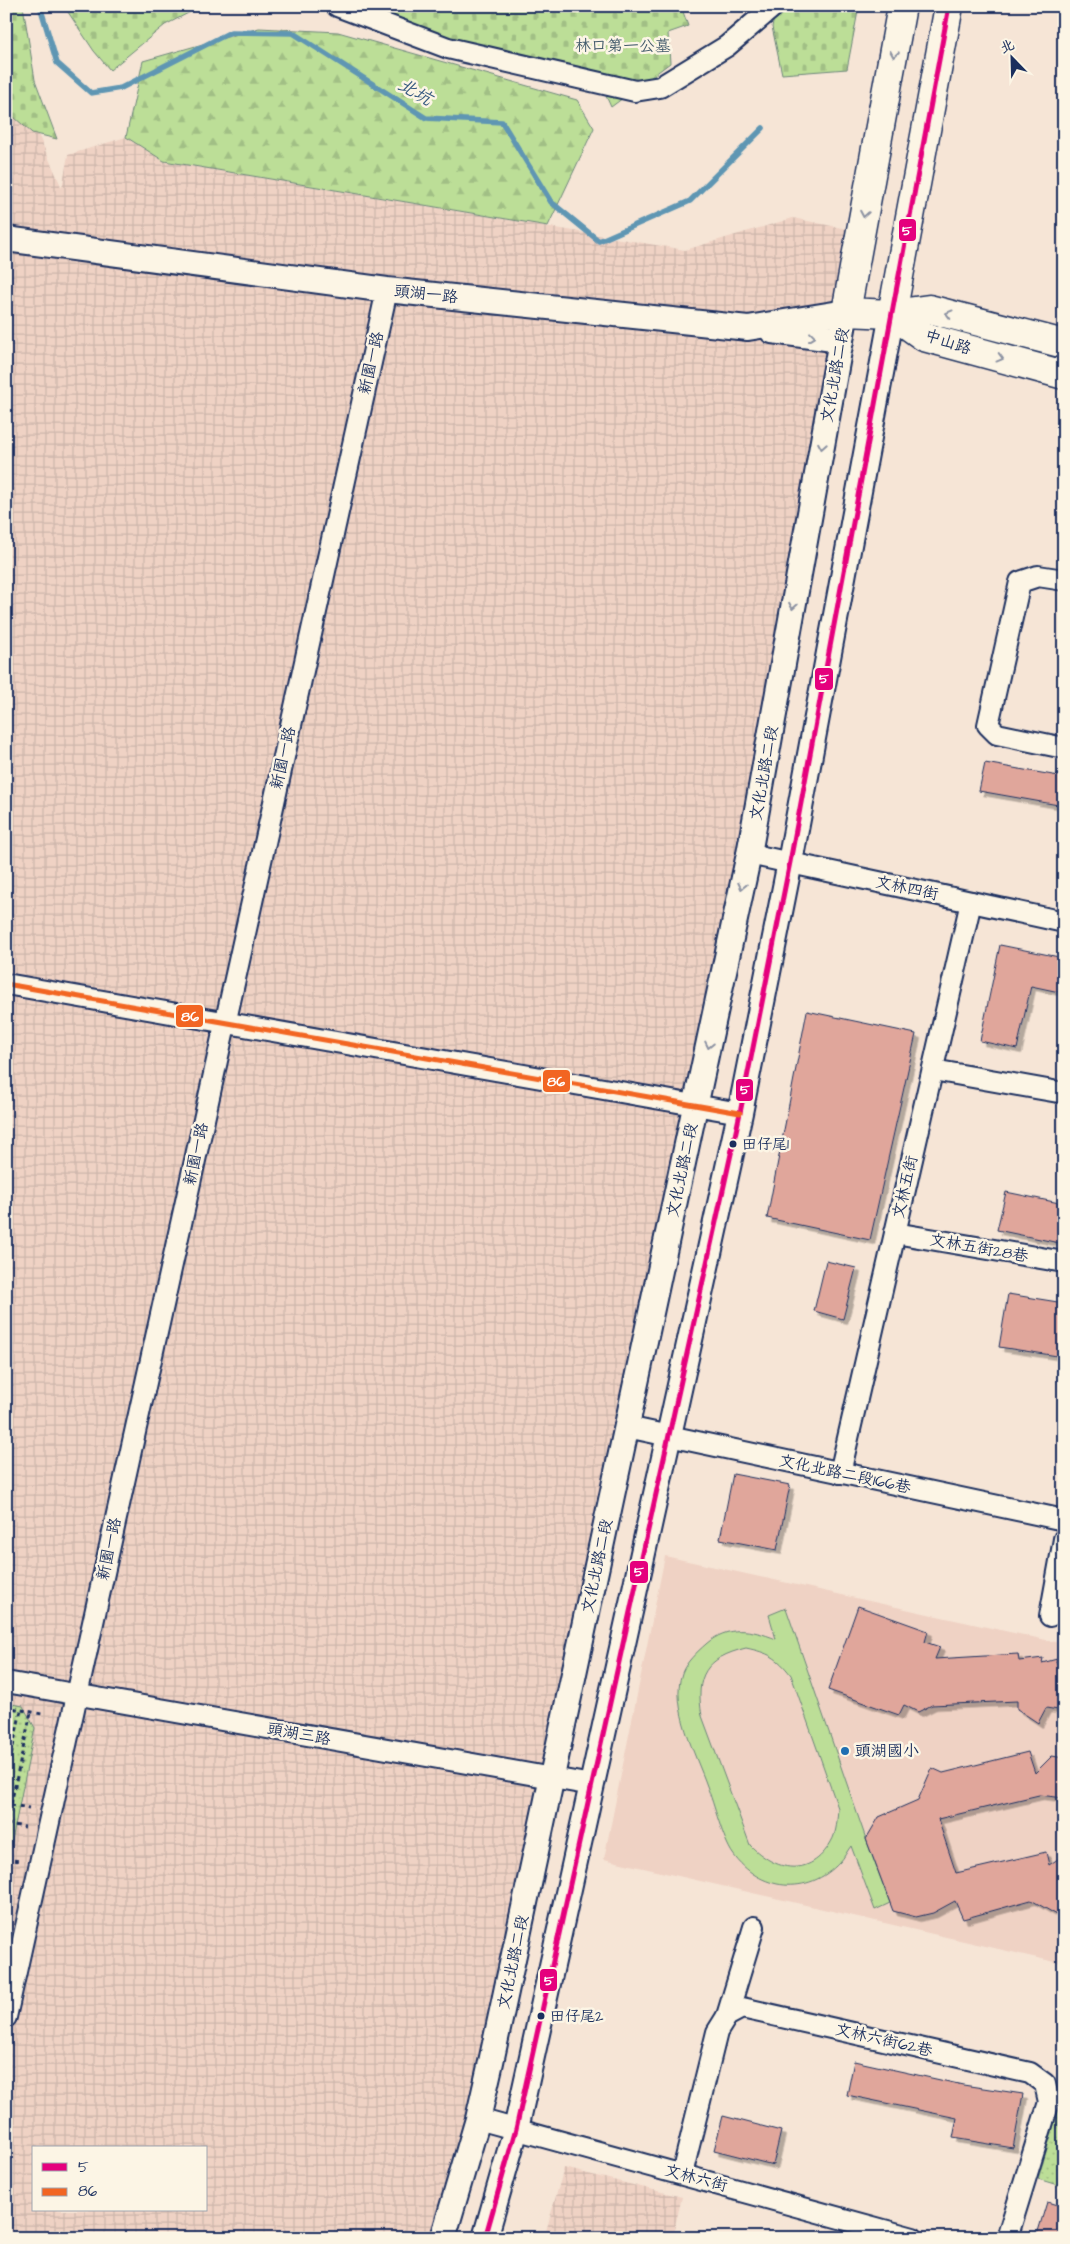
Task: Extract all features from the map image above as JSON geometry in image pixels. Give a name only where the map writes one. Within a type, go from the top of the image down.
[{"type":"main road","name":"文化北路二段","points":[[846,312],[902,6]]},
{"type":"main road","points":[[846,312],[892,314],[949,6]]},
{"type":"main road","name":"中山路","points":[[892,314],[929,308],[1064,344]]},
{"type":"main road","name":"中山路","points":[[892,314],[924,337],[1064,375]]},
{"type":"street","points":[[337,6],[448,48],[635,92],[660,87],[727,46],[774,6]]},
{"type":"street","name":"頭湖一路","points":[[6,239],[387,290],[748,328],[846,312]]},
{"type":"street","name":"新園一路","points":[[6,2017],[387,290]]},
{"type":"street","name":"文化北路二段","points":[[443,2238],[478,2119],[749,854],[846,312]]},
{"type":"street","points":[[485,2238],[516,2130],[740,1113],[790,862],[892,314]]},
{"type":"street","points":[[748,328],[841,340]]},
{"type":"street","points":[[1064,580],[1038,576],[1020,582],[988,725],[996,734],[1064,748]]},
{"type":"street","name":"文林四街","points":[[749,854],[1064,922]]},
{"type":"street","name":"文林五街","points":[[840,1473],[971,902]]},
{"type":"street","points":[[6,984],[740,1113]]},
{"type":"street","points":[[933,1070],[1064,1093]]},
{"type":"street","name":"文林五街28巷","points":[[895,1233],[1064,1262]]},
{"type":"street","name":"文化北路二段166巷","points":[[627,1427],[1064,1520]]},
{"type":"street","points":[[1050,1616],[1064,1539]]},
{"type":"street","name":"頭湖三路","points":[[6,1682],[592,1786]]},
{"type":"street","points":[[682,2174],[717,2032],[727,2016],[754,1926]]},
{"type":"street","name":"文林六街62巷","points":[[727,2016],[742,2008],[1030,2074],[1046,2084],[1049,2102],[1007,2238]]},
{"type":"street","name":"文林六街","points":[[478,2119],[913,2238]]},
{"type":"path","points":[[6,1707],[42,1714]]},
{"type":"path","points":[[6,1778],[21,1710]]},
{"type":"path","points":[[25,1827],[7,1825],[31,1712]]},
{"type":"path","points":[[6,1784],[15,1786]]},
{"type":"path","points":[[11,1805],[29,1808]]},
{"type":"path","points":[[6,1859],[18,1861]]},
{"type":"path","points":[[6,1884],[14,1886]]},
{"type":"shaded area","points":[[6,97],[25,105],[62,188],[68,155],[126,137],[165,161],[685,250],[793,218],[866,233],[617,1424],[466,2126],[433,2238],[6,2238]]},
{"type":"shaded area","name":"頭湖國小","points":[[665,1556],[1064,1644],[1064,1964],[604,1859]]},
{"type":"shaded area","points":[[564,2168],[682,2197],[672,2238],[544,2238]]},
{"type":"green space","points":[[6,6],[23,6],[35,80],[57,139],[32,133],[6,110]]},
{"type":"green space","points":[[64,6],[202,6],[165,25],[110,70],[94,51]]},
{"type":"green space","name":"林口第一公墓","points":[[365,6],[681,6],[688,26],[668,33],[670,63],[611,107],[597,76],[538,63],[480,47],[422,28]]},
{"type":"green space","points":[[777,6],[859,6],[847,69],[782,74],[772,27]]},
{"type":"green space","points":[[259,28],[338,32],[577,100],[594,128],[548,226],[164,161],[126,137],[143,61]]},
{"type":"green space","points":[[786,1608],[890,1903],[875,1910],[851,1846],[841,1860],[827,1873],[813,1881],[799,1885],[784,1885],[770,1882],[756,1876],[744,1866],[729,1848],[691,1746],[679,1701],[679,1686],[686,1665],[706,1644],[714,1638],[731,1631],[749,1631],[776,1639],[769,1615]],"holes":[[[746,1648],[767,1654],[777,1660],[791,1675],[838,1808],[836,1830],[831,1842],[823,1854],[813,1862],[803,1866],[792,1867],[770,1861],[750,1845],[702,1716],[700,1690],[702,1680],[712,1663],[732,1652]]]},
{"type":"green space","points":[[6,1703],[23,1706],[35,1728],[6,1870]]},
{"type":"green space","points":[[1064,2091],[1064,2187],[1038,2179]]},
{"type":"building","points":[[985,763],[1064,777],[1064,806],[979,791]]},
{"type":"building","points":[[1000,945],[1064,958],[1064,993],[1031,986],[1017,1049],[980,1041]]},
{"type":"building","points":[[807,1011],[916,1034],[870,1240],[767,1218]]},
{"type":"building","points":[[1006,1192],[1064,1204],[1064,1244],[997,1230]]},
{"type":"building","points":[[826,1261],[856,1268],[843,1319],[814,1311]]},
{"type":"building","points":[[1008,1294],[1064,1303],[1064,1357],[999,1347]]},
{"type":"building","points":[[733,1474],[790,1485],[777,1550],[720,1539]]},
{"type":"building","points":[[858,1606],[928,1631],[925,1642],[940,1647],[935,1659],[1018,1654],[1019,1661],[1043,1658],[1042,1663],[1057,1659],[1056,1663],[1064,1665],[1064,1711],[1046,1708],[1038,1723],[1017,1709],[1017,1701],[932,1705],[918,1712],[904,1705],[899,1715],[828,1690]]},
{"type":"building","points":[[1028,1752],[1035,1773],[1052,1756],[1064,1758],[1064,1798],[1039,1795],[938,1819],[956,1873],[1046,1852],[1049,1865],[1064,1855],[1064,1919],[1031,1900],[963,1919],[955,1901],[933,1913],[916,1917],[893,1911],[866,1839],[879,1817],[918,1800],[932,1768],[943,1773]]},
{"type":"building","points":[[854,2061],[963,2085],[1023,2094],[1013,2148],[953,2138],[957,2118],[847,2095]]},
{"type":"building","points":[[723,2116],[781,2131],[773,2165],[714,2150]]},
{"type":"building","points":[[1047,2202],[1064,2207],[1064,2238],[1036,2238]]},
{"type":"waterway","name":"北坑","points":[[40,6],[57,63],[91,93],[121,88],[231,32],[293,33],[426,118],[502,122],[551,202],[599,241],[690,201],[763,128]]},
{"type":"transit line","name":"5","points":[[485,2238],[516,2129],[740,1113],[790,862],[949,6]]},
{"type":"transit line","name":"86","points":[[6,984],[740,1113]]},
{"type":"place","name":"田仔尾1","points":[[733,1144]]},
{"type":"place","name":"頭湖國小","points":[[845,1751]]},
{"type":"place","name":"田仔尾2","points":[[541,2016]]}]
